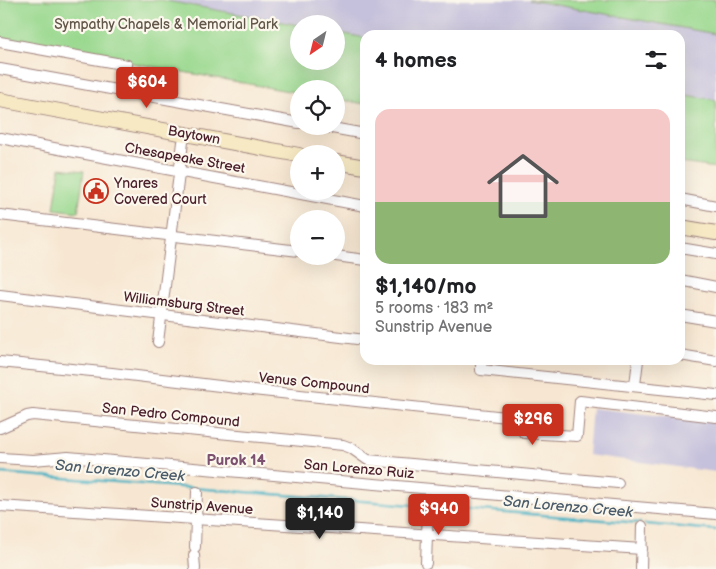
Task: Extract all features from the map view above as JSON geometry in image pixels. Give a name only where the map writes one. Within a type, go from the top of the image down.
[{"type":"main road","name":"Baytown","points":[[0,100],[290,153]]},
{"type":"main road","points":[[345,164],[360,166]]},
{"type":"main road","points":[[685,227],[716,233]]},
{"type":"street","points":[[0,42],[127,65]]},
{"type":"street","points":[[0,69],[290,121]]},
{"type":"street","points":[[345,130],[360,133]]},
{"type":"street","name":"Chesapeake Street","points":[[0,138],[360,205]]},
{"type":"street","points":[[158,342],[183,142]]},
{"type":"street","points":[[685,200],[716,206]]},
{"type":"street","points":[[0,215],[290,251]]},
{"type":"street","points":[[685,249],[716,254]]},
{"type":"street","points":[[345,257],[360,259]]},
{"type":"street","points":[[685,281],[716,287]]},
{"type":"street","name":"Williamsburg Street","points":[[0,295],[360,339]]},
{"type":"street","points":[[685,316],[716,321]]},
{"type":"street","points":[[685,356],[716,361]]},
{"type":"street","name":"Venus Compound","points":[[0,362],[525,419],[524,433],[577,436],[580,402],[716,417]]},
{"type":"street","points":[[482,365],[481,370],[716,395]]},
{"type":"street","points":[[635,386],[637,365]]},
{"type":"street","name":"San Pedro Compound","points":[[0,428],[27,416],[34,415],[343,445],[351,448],[368,460],[618,483]]},
{"type":"street","name":"San Lorenzo Ruiz","points":[[0,458],[33,460],[68,457],[716,514]]},
{"type":"street","points":[[194,569],[197,492]]},
{"type":"street","name":"Sunstrip Avenue","points":[[0,506],[642,549]]},
{"type":"street","points":[[426,562],[428,508]]},
{"type":"street","points":[[641,569],[642,526]]},
{"type":"shaded area","points":[[161,0],[529,0],[716,34],[716,100],[685,95],[685,30],[360,30],[360,37],[345,34],[345,15],[290,15],[290,23]]},
{"type":"shaded area","points":[[592,408],[716,422],[716,472],[588,455]]},
{"type":"green space","name":"Sympathy Chapels & Memorial Park","points":[[0,0],[161,0],[290,23],[290,70],[345,70],[345,34],[360,37],[360,103],[345,101],[345,80],[290,80],[290,91],[0,39]]},
{"type":"green space","points":[[529,0],[716,0],[716,34]]},
{"type":"green space","points":[[685,95],[716,100],[716,168],[685,164]]},
{"type":"green space","points":[[60,168],[84,171],[78,212],[54,209]]},
{"type":"waterway","name":"San Lorenzo Creek","points":[[0,473],[426,506]]},
{"type":"waterway","name":"San Lorenzo Creek","points":[[431,506],[640,523]]},
{"type":"waterway","name":"San Lorenzo Creek","points":[[645,524],[716,530]]},
{"type":"place","name":"Ynares Covered Court","points":[[96,191]]},
{"type":"district","name":"Purok 14","points":[[236,460]]}]
